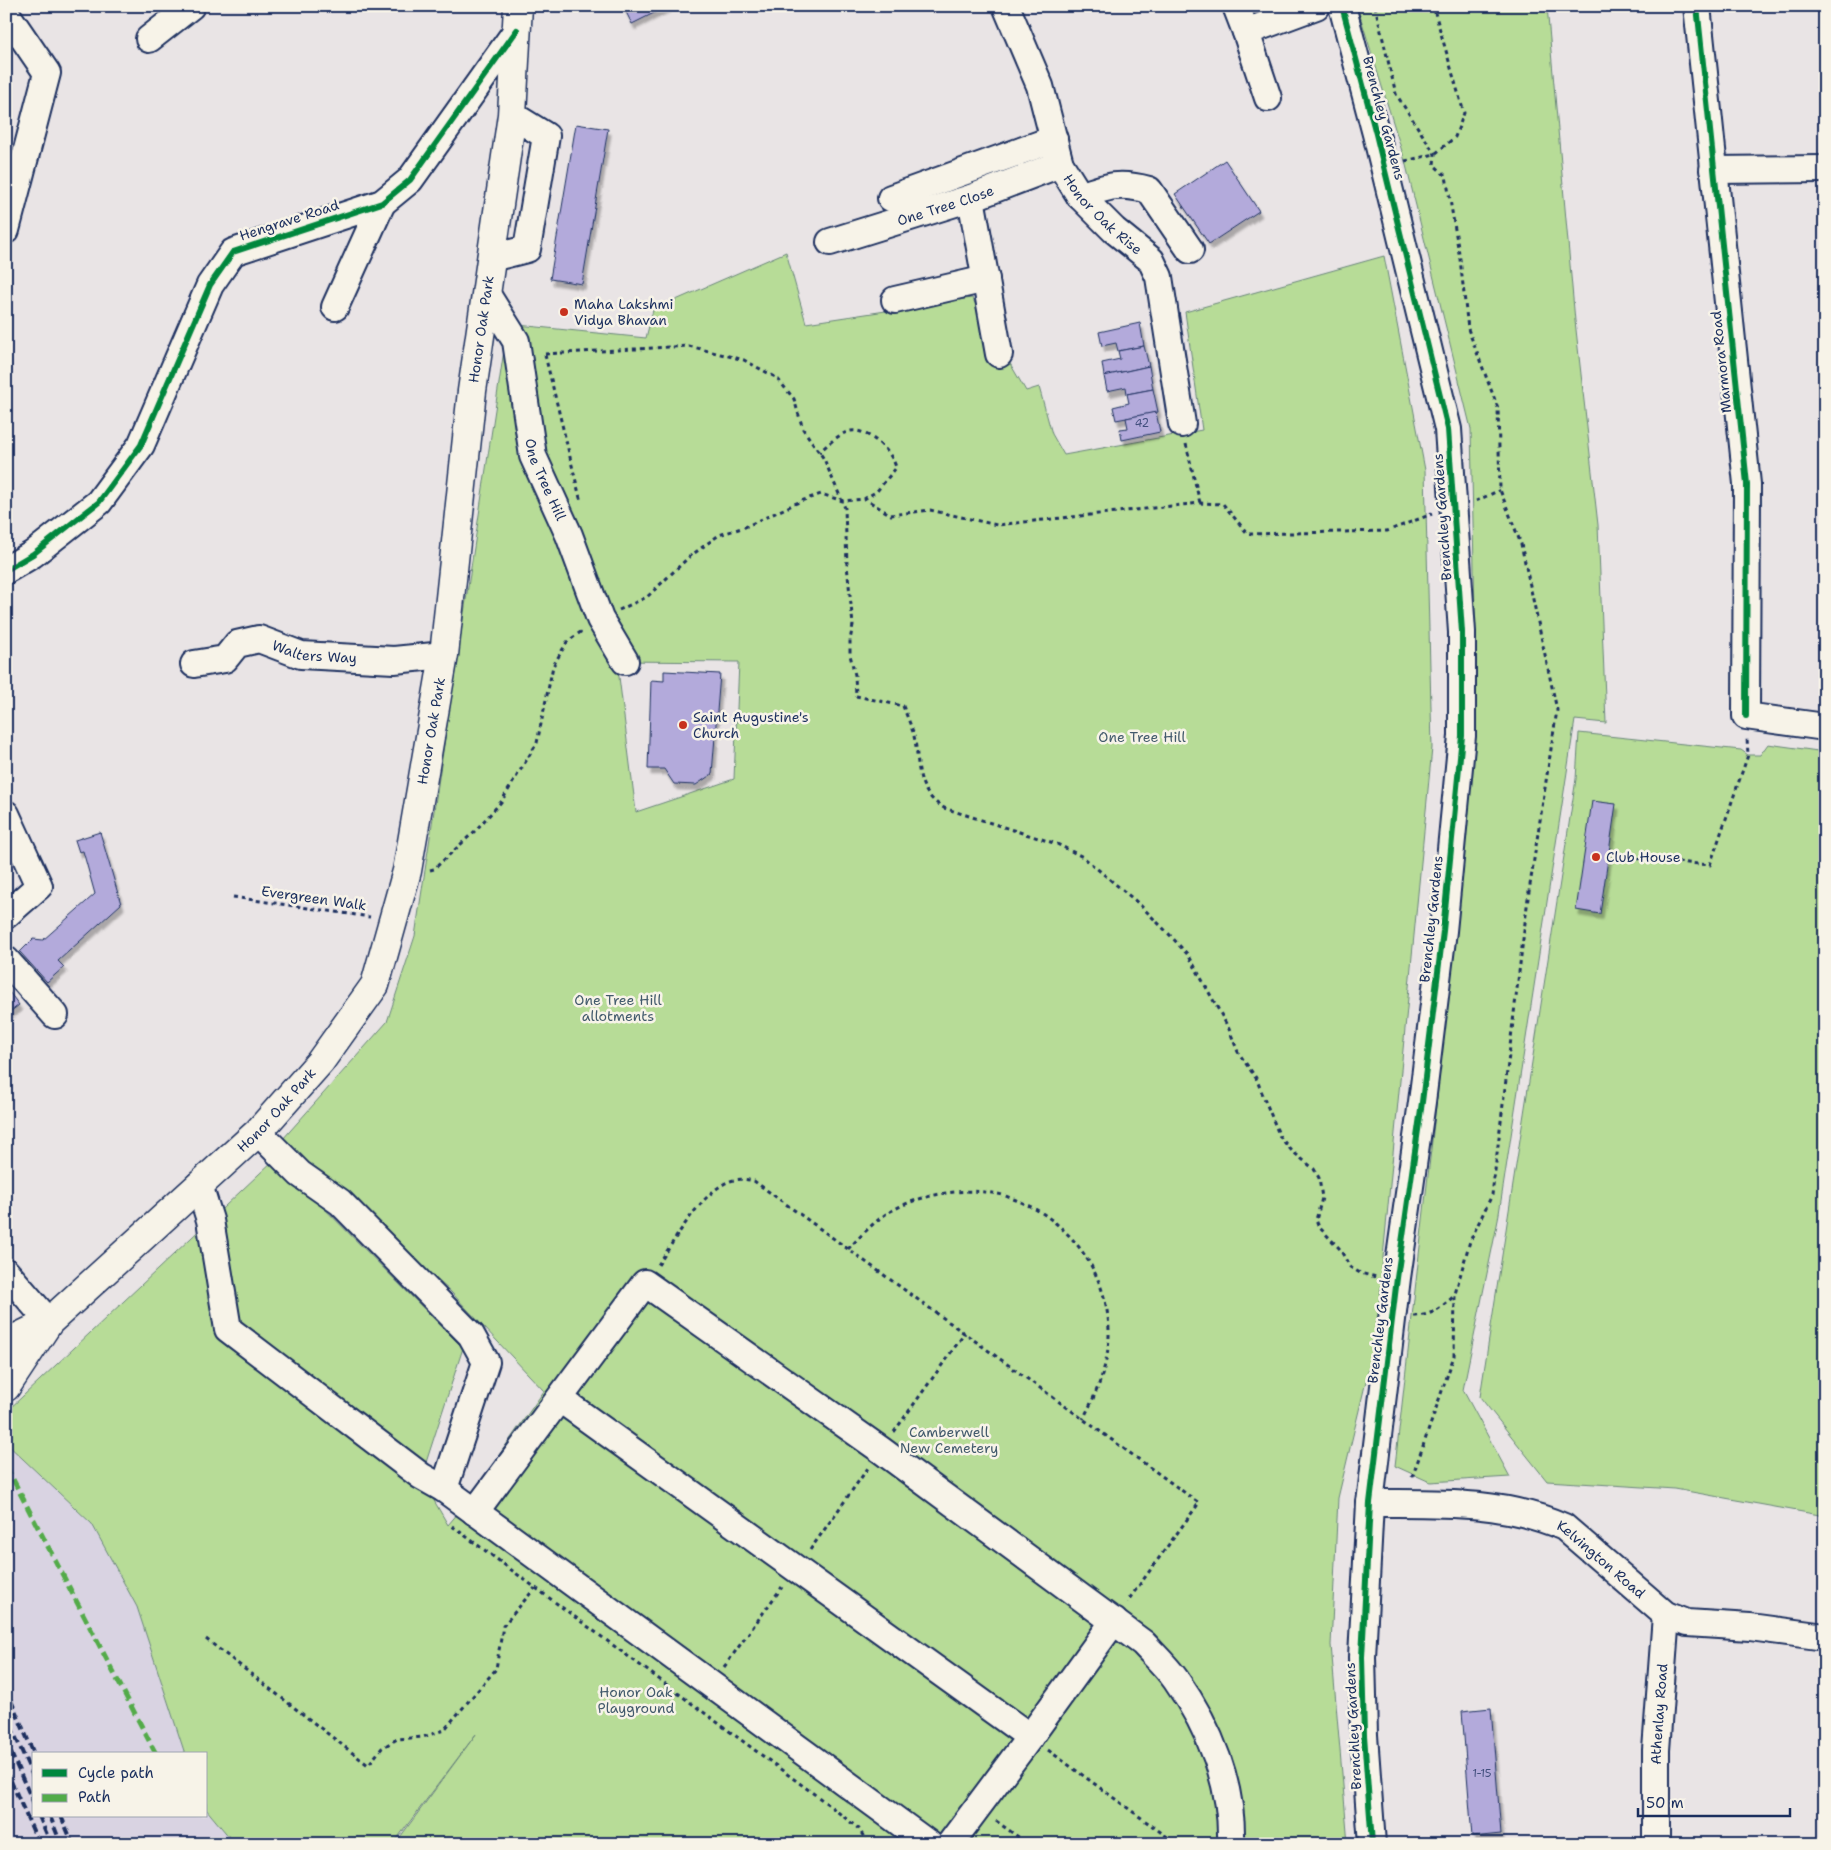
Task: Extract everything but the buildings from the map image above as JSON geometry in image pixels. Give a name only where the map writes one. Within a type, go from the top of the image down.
[{"type":"main road","name":"Honor Oak Park","points":[[6,1387],[49,1322],[258,1132],[320,1062],[375,985],[407,871],[444,655],[472,391],[512,115],[517,18]]},
{"type":"main road","name":"Honor Oak Park","points":[[6,1343],[49,1322]]},
{"type":"street","points":[[149,39],[191,6]]},
{"type":"street","name":"Honor Oak Rise","points":[[1006,6],[1040,86],[1060,164],[1080,196],[1114,230],[1151,260],[1159,277],[1182,424]]},
{"type":"street","points":[[1236,6],[1268,98]]},
{"type":"street","points":[[1246,32],[1316,6]]},
{"type":"street","name":"Brenchley Gardens","points":[[1342,6],[1448,429],[1462,632],[1462,736],[1443,931],[1422,1102],[1397,1278],[1393,1315],[1382,1503],[1362,1657],[1364,1735],[1372,1844]]},
{"type":"street","name":"Marmora Road","points":[[1697,6],[1747,484],[1746,716]]},
{"type":"street","points":[[6,13],[47,73],[6,230]]},
{"type":"street","name":"Hengrave Road","points":[[6,570],[33,554],[99,502],[141,445],[210,285],[233,252],[382,203],[410,180],[517,18]]},
{"type":"street","points":[[491,258],[527,249],[546,136],[512,115]]},
{"type":"street","points":[[891,198],[1054,139]]},
{"type":"street","name":"One Tree Close","points":[[830,242],[971,198],[1060,164]]},
{"type":"street","points":[[1713,170],[1825,169]]},
{"type":"street","points":[[1080,196],[1116,185],[1149,190],[1190,250]]},
{"type":"street","points":[[971,198],[999,354]]},
{"type":"street","points":[[335,307],[382,203]]},
{"type":"street","points":[[895,300],[986,279]]},
{"type":"street","name":"One Tree Hill","points":[[486,293],[516,341],[533,456],[569,535],[600,619],[625,661]]},
{"type":"street","name":"Walters Way","points":[[194,664],[225,659],[237,644],[259,639],[301,655],[394,660],[444,655]]},
{"type":"street","points":[[1746,716],[1825,727]]},
{"type":"street","points":[[6,814],[39,886],[6,916]]},
{"type":"street","points":[[6,960],[55,1016]]},
{"type":"street","points":[[258,1132],[300,1174],[340,1202],[471,1335],[486,1362],[444,1489]]},
{"type":"street","points":[[199,1185],[210,1220],[228,1330],[421,1476],[444,1489],[929,1844]]},
{"type":"street","points":[[6,1272],[49,1322]]},
{"type":"street","points":[[475,1512],[645,1283],[881,1450],[1143,1643],[1175,1678],[1197,1712],[1215,1753],[1227,1792],[1231,1844]]},
{"type":"street","points":[[560,1399],[1030,1737]]},
{"type":"street","name":"Kelvington Road","points":[[1382,1503],[1430,1502],[1488,1506],[1547,1519],[1564,1527],[1666,1615],[1687,1623],[1750,1627],[1825,1637]]},
{"type":"street","name":"Athenlay Road","points":[[1656,1844],[1656,1750],[1666,1615]]},
{"type":"street","points":[[950,1844],[1114,1621]]},
{"type":"path","points":[[1375,6],[1396,94],[1435,154],[1434,165],[1446,176],[1460,259],[1468,328],[1498,408],[1500,490],[1522,544],[1557,710],[1528,898],[1492,1195],[1470,1241],[1455,1294],[1454,1356],[1413,1475],[1382,1503]]},
{"type":"path","points":[[1384,169],[1405,161],[1435,154],[1455,137],[1464,113],[1432,6]]},
{"type":"path","points":[[569,535],[585,517],[545,354],[689,346],[744,360],[777,378],[794,399],[803,429],[824,459],[845,508],[846,565],[853,624],[850,655],[855,675],[856,696],[903,706],[913,732],[921,784],[934,802],[944,808],[1057,844],[1083,857],[1131,897],[1168,933],[1189,956],[1229,1029],[1238,1052],[1256,1078],[1280,1137],[1292,1151],[1314,1169],[1319,1178],[1322,1198],[1316,1220],[1319,1227],[1340,1249],[1350,1267],[1369,1276],[1397,1278]]},
{"type":"path","points":[[1182,424],[1200,502]]},
{"type":"path","points":[[614,612],[647,597],[688,557],[719,535],[745,527],[801,501],[821,494],[843,501],[864,499],[877,491],[896,468],[895,463],[883,446],[868,435],[852,430],[836,438],[820,452]]},
{"type":"path","points":[[870,502],[891,515],[930,510],[997,525],[1200,502],[1223,504],[1248,534],[1387,531],[1435,513]]},
{"type":"path","points":[[434,869],[475,831],[501,802],[537,743],[553,666],[567,642],[586,628]]},
{"type":"path","points":[[1622,857],[1710,865],[1748,755],[1746,716]]},
{"type":"path","points":[[645,1283],[697,1207],[727,1182],[741,1178],[754,1181],[965,1333],[1199,1503],[1114,1621]]},
{"type":"path","points":[[848,1249],[889,1212],[915,1200],[942,1194],[971,1191],[999,1194],[1047,1216],[1066,1232],[1085,1254],[1098,1277],[1106,1308],[1109,1336],[1105,1367],[1095,1396],[1084,1419]]},
{"type":"path","points":[[1393,1315],[1426,1316],[1442,1308],[1455,1294]]},
{"type":"path","points":[[711,1685],[965,1333]]},
{"type":"path","points":[[449,1524],[829,1805],[859,1829],[868,1844]]},
{"type":"path","points":[[206,1640],[368,1765],[382,1748],[397,1739],[423,1738],[444,1730],[496,1668],[503,1626],[535,1588]]},
{"type":"path","points":[[1030,1737],[1177,1844]]},
{"type":"path","points":[[978,1807],[1028,1844]]},
{"type":"shaded area","points":[[6,1443],[92,1524],[137,1607],[184,1752],[32,1752],[32,1818],[208,1818],[208,1811],[235,1844],[6,1844]]},
{"type":"green space","points":[[1357,6],[1547,6],[1575,321],[1598,525],[1606,723],[1575,720],[1498,1220],[1463,1390],[1510,1477],[1430,1482],[1395,1466],[1461,886],[1475,614],[1471,429],[1405,161]]},
{"type":"green space","points":[[786,252],[806,323],[972,298],[1026,391],[1039,387],[1052,434],[1064,455],[1202,430],[1185,312],[1384,256],[1425,470],[1432,748],[1382,1268],[1383,1310],[1338,1498],[1331,1645],[1348,1844],[395,1844],[476,1734],[393,1844],[235,1844],[208,1811],[208,1752],[184,1752],[137,1607],[92,1524],[6,1443],[6,1412],[275,1159],[463,1348],[421,1478],[448,1525],[544,1391],[451,1292],[282,1140],[387,1022],[415,936],[508,324],[646,338],[653,310]],"holes":[[[617,661],[739,662],[734,779],[636,812]]]},
{"type":"green space","points":[[1579,733],[1741,750],[1748,755],[1760,755],[1768,744],[1825,752],[1825,1516],[1675,1489],[1547,1481],[1480,1397],[1576,779]]},
{"type":"railway","points":[[6,1689],[33,1752]]},
{"type":"railway","points":[[6,1715],[32,1774]]},
{"type":"railway","points":[[6,1742],[32,1800]]},
{"type":"railway","points":[[6,1770],[39,1844]]},
{"type":"railway","points":[[40,1818],[51,1844]]},
{"type":"railway","points":[[51,1818],[61,1844]]},
{"type":"railway","points":[[62,1818],[73,1844]]},
{"type":"marked path","points":[[6,1466],[155,1752]]},
{"type":"cycle path","points":[[1342,6],[1376,134],[1448,429],[1462,632],[1462,736],[1443,931],[1422,1102],[1397,1278],[1370,1503],[1362,1657],[1364,1735],[1372,1844]]},
{"type":"cycle path","points":[[1697,6],[1747,484],[1746,716]]},
{"type":"cycle path","points":[[6,570],[33,554],[99,502],[141,445],[210,285],[233,252],[382,203],[410,180],[517,30]]},
{"type":"place","name":"Maha Lakshmi Vidya Bhavan","points":[[564,312]]},
{"type":"place","name":"Saint Augustine's Church","points":[[683,725]]},
{"type":"place","name":"Club House","points":[[1596,857]]},
{"type":"park label","name":"One Tree Hill allotments","points":[[618,1008]]},
{"type":"park label","name":"Camberwell New Cemetery","points":[[949,1440]]},
{"type":"park label","name":"Honor Oak Playground","points":[[636,1700]]}]
